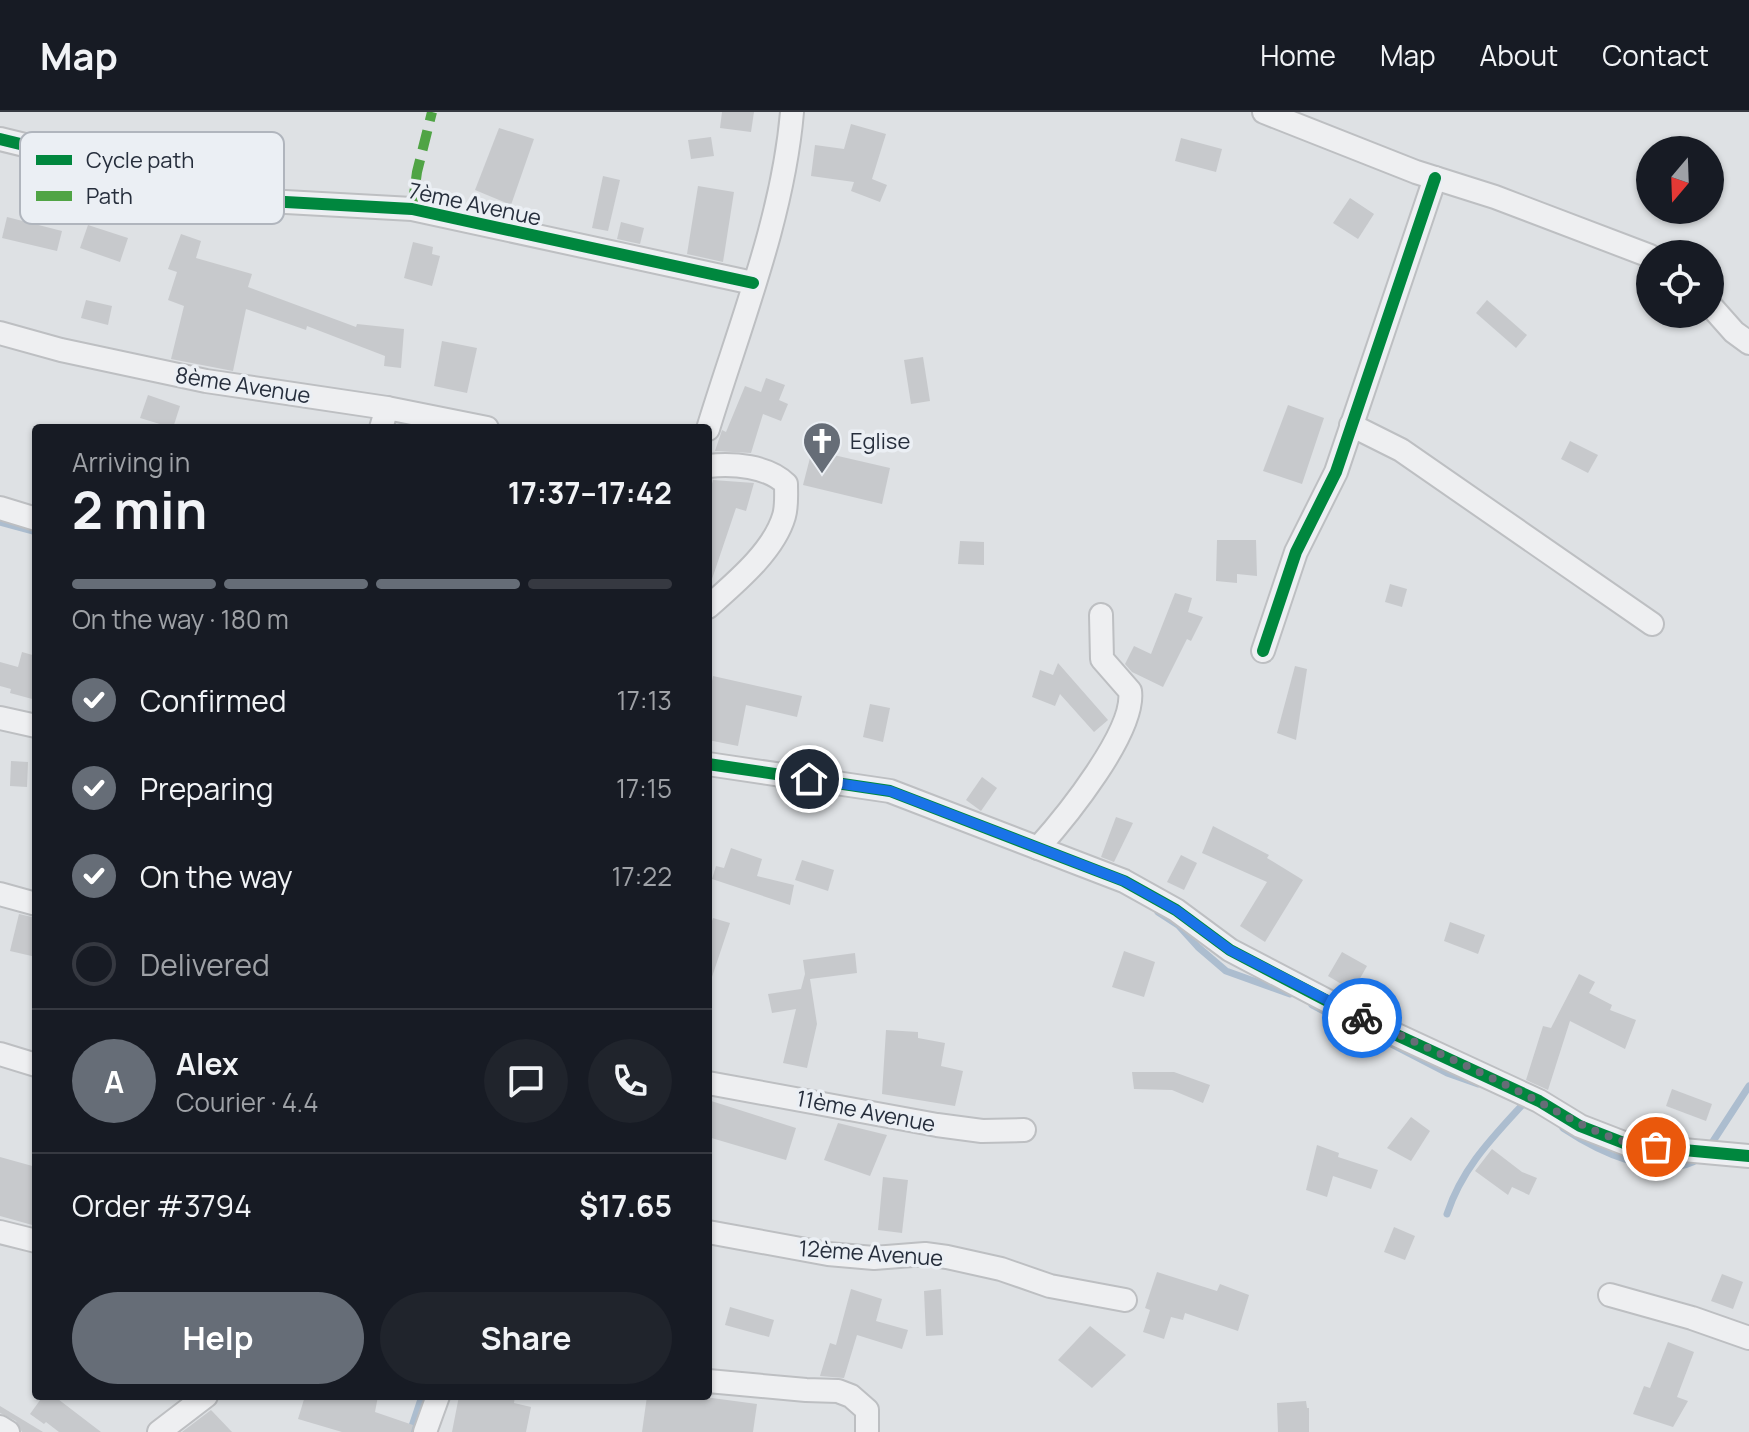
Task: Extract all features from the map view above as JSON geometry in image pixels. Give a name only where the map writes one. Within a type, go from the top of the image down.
[{"type":"street","points":[[710,424],[774,217],[790,138],[792,112]]},
{"type":"street","points":[[1264,112],[1636,251]]},
{"type":"street","name":"7ème Avenue","points":[[0,139],[20,144]]},
{"type":"street","points":[[1263,651],[1296,552],[1336,472],[1435,178]]},
{"type":"street","name":"7ème Avenue","points":[[284,202],[412,209],[753,283]]},
{"type":"street","points":[[1724,321],[1749,343]]},
{"type":"street","name":"8ème Avenue","points":[[0,333],[61,350],[384,418],[446,424]]},
{"type":"street","points":[[1351,425],[1401,450],[1652,624]]},
{"type":"street","points":[[712,466],[772,472],[786,484],[785,512],[780,526],[748,571],[712,603]]},
{"type":"street","points":[[0,508],[32,518]]},
{"type":"street","points":[[1038,848],[1090,780],[1123,727],[1129,709],[1130,691],[1102,659],[1101,615]]},
{"type":"street","points":[[0,718],[32,725]]},
{"type":"street","points":[[712,765],[890,791],[1151,894],[1230,950],[1360,1018],[1539,1101],[1580,1126],[1629,1145],[1749,1156]]},
{"type":"street","points":[[0,894],[32,903]]},
{"type":"street","points":[[0,1054],[32,1064]]},
{"type":"street","name":"11ème Avenue","points":[[712,1084],[937,1125],[982,1131],[1024,1130]]},
{"type":"street","points":[[0,1232],[32,1240]]},
{"type":"street","name":"12ème Avenue","points":[[712,1233],[828,1254],[874,1258],[925,1254],[947,1257],[1001,1269],[1050,1286],[1125,1300]]},
{"type":"street","points":[[1610,1295],[1749,1338]]},
{"type":"street","points":[[712,1381],[838,1391],[851,1396],[867,1410],[867,1432]]},
{"type":"street","points":[[159,1432],[201,1400]]},
{"type":"street","points":[[425,1432],[437,1400]]},
{"type":"street","points":[[0,1427],[8,1432]]},
{"type":"building","points":[[722,112],[754,112],[751,132],[720,128]]},
{"type":"building","points":[[851,124],[886,134],[872,179],[887,185],[880,202],[851,191],[854,182],[811,176],[815,145],[844,149]]},
{"type":"building","points":[[499,128],[534,139],[511,205],[475,190]]},
{"type":"building","points":[[711,137],[714,156],[691,159],[688,140]]},
{"type":"building","points":[[1181,138],[1222,149],[1216,172],[1175,161]]},
{"type":"building","points":[[603,176],[620,180],[608,231],[592,228]]},
{"type":"building","points":[[698,186],[734,192],[723,262],[687,254]]},
{"type":"building","points":[[1350,198],[1374,214],[1358,239],[1333,223]]},
{"type":"building","points":[[7,217],[20,220],[20,224],[62,231],[57,251],[2,238]]},
{"type":"building","points":[[621,222],[644,228],[640,244],[617,239]]},
{"type":"building","points":[[88,225],[128,238],[120,262],[80,248]]},
{"type":"building","points":[[181,234],[201,241],[196,258],[252,274],[248,287],[356,327],[357,324],[404,329],[401,368],[384,366],[385,356],[307,326],[306,330],[246,309],[233,371],[171,359],[184,306],[168,300],[177,272],[168,269]]},
{"type":"building","points":[[413,242],[433,247],[432,254],[440,256],[432,286],[404,278]]},
{"type":"building","points":[[86,300],[112,306],[108,325],[81,318]]},
{"type":"building","points":[[1487,300],[1527,335],[1516,348],[1476,313]]},
{"type":"building","points":[[442,341],[477,348],[467,393],[434,386]]},
{"type":"building","points":[[923,357],[930,401],[911,404],[904,360]]},
{"type":"building","points":[[766,378],[785,385],[779,400],[788,404],[781,421],[763,414],[751,453],[715,451],[722,430],[726,432],[745,386],[761,392]]},
{"type":"building","points":[[148,395],[180,406],[174,424],[160,424],[140,418]]},
{"type":"building","points":[[1288,405],[1324,418],[1302,484],[1263,471]]},
{"type":"building","points":[[1570,441],[1598,455],[1588,473],[1561,459]]},
{"type":"building","points":[[812,450],[890,468],[882,504],[803,485]]},
{"type":"building","points":[[713,480],[754,483],[746,511],[736,508],[712,579]]},
{"type":"building","points":[[1217,540],[1256,540],[1257,576],[1237,574],[1237,583],[1216,581]]},
{"type":"building","points":[[960,541],[984,542],[984,565],[958,564]]},
{"type":"building","points":[[1390,584],[1407,589],[1402,607],[1385,602]]},
{"type":"building","points":[[1175,593],[1192,598],[1188,612],[1203,617],[1191,641],[1187,639],[1163,687],[1132,672],[1125,664],[1134,646],[1151,654]]},
{"type":"building","points":[[22,652],[32,655],[32,699],[10,693],[11,689],[0,686],[0,662],[18,667]]},
{"type":"building","points":[[1058,663],[1108,720],[1094,732],[1060,694],[1055,706],[1032,697],[1040,670],[1053,675]]},
{"type":"building","points":[[1295,666],[1307,669],[1296,740],[1277,733]]},
{"type":"building","points":[[713,676],[802,696],[797,717],[746,705],[738,746],[712,741]]},
{"type":"building","points":[[870,704],[890,708],[883,742],[863,737]]},
{"type":"building","points":[[11,761],[28,762],[27,787],[10,786]]},
{"type":"building","points":[[982,777],[997,788],[981,811],[966,800]]},
{"type":"building","points":[[1116,817],[1133,823],[1114,862],[1101,857]]},
{"type":"building","points":[[1213,826],[1269,855],[1267,858],[1303,880],[1265,942],[1240,926],[1267,882],[1202,853]]},
{"type":"building","points":[[731,848],[762,859],[757,876],[794,885],[790,905],[712,879],[716,866],[724,868]]},
{"type":"building","points":[[1181,855],[1197,863],[1184,890],[1167,882]]},
{"type":"building","points":[[802,860],[834,870],[828,891],[795,880]]},
{"type":"building","points":[[19,914],[32,917],[32,956],[10,951]]},
{"type":"building","points":[[713,918],[730,923],[712,977]]},
{"type":"building","points":[[1450,922],[1485,935],[1478,954],[1444,941]]},
{"type":"building","points":[[1124,951],[1155,962],[1144,997],[1112,987]]},
{"type":"building","points":[[1342,952],[1367,966],[1353,991],[1328,976]]},
{"type":"building","points":[[855,953],[857,973],[810,979],[817,1024],[807,1068],[783,1063],[796,1009],[772,1013],[768,994],[801,989],[805,974],[803,960]]},
{"type":"building","points":[[1579,974],[1595,982],[1589,993],[1612,1005],[1610,1010],[1636,1020],[1625,1049],[1570,1021],[1548,1090],[1526,1080],[1543,1026],[1551,1028]]},
{"type":"building","points":[[886,1030],[918,1032],[918,1038],[945,1043],[941,1066],[963,1071],[955,1106],[882,1094]]},
{"type":"building","points":[[1132,1072],[1174,1072],[1210,1085],[1203,1103],[1172,1090],[1134,1089]]},
{"type":"building","points":[[1672,1089],[1712,1104],[1706,1121],[1666,1106]]},
{"type":"building","points":[[712,1101],[796,1128],[786,1160],[712,1138]]},
{"type":"building","points":[[1411,1117],[1430,1131],[1411,1161],[1387,1148]]},
{"type":"building","points":[[838,1123],[887,1135],[870,1176],[824,1160]]},
{"type":"building","points":[[1317,1145],[1339,1153],[1338,1157],[1378,1170],[1371,1189],[1333,1176],[1327,1197],[1306,1190]]},
{"type":"building","points":[[1492,1149],[1522,1172],[1537,1178],[1529,1195],[1512,1187],[1508,1195],[1475,1171]]},
{"type":"building","points":[[0,1157],[32,1166],[32,1225],[0,1216]]},
{"type":"building","points":[[883,1177],[908,1180],[902,1233],[878,1230]]},
{"type":"building","points":[[1394,1227],[1415,1236],[1405,1260],[1384,1252]]},
{"type":"building","points":[[1157,1272],[1217,1291],[1220,1284],[1249,1295],[1238,1331],[1185,1313],[1183,1320],[1171,1317],[1164,1339],[1143,1332],[1150,1310],[1145,1308]]},
{"type":"building","points":[[1722,1274],[1743,1282],[1733,1309],[1711,1301]]},
{"type":"building","points":[[851,1289],[882,1299],[876,1321],[908,1330],[902,1349],[857,1335],[844,1378],[820,1376],[830,1343],[836,1345]]},
{"type":"building","points":[[941,1289],[943,1335],[926,1336],[924,1291]]},
{"type":"building","points":[[730,1307],[774,1320],[769,1337],[725,1325]]},
{"type":"building","points":[[1090,1326],[1126,1355],[1092,1388],[1058,1360]]},
{"type":"building","points":[[1668,1342],[1694,1352],[1677,1397],[1688,1401],[1673,1427],[1633,1414],[1644,1386],[1650,1388]]},
{"type":"building","points":[[712,1398],[757,1404],[753,1432],[642,1432],[646,1400]]},
{"type":"building","points":[[40,1400],[59,1400],[101,1432],[59,1432],[30,1414]]},
{"type":"building","points":[[304,1400],[377,1400],[375,1412],[413,1425],[411,1432],[342,1432],[298,1419]]},
{"type":"building","points":[[458,1400],[514,1400],[514,1403],[531,1407],[526,1432],[452,1432]]},
{"type":"building","points":[[1306,1401],[1309,1432],[1278,1432],[1277,1403]]},
{"type":"building","points":[[0,1406],[43,1432],[22,1432],[16,1421],[0,1413]]},
{"type":"building","points":[[211,1410],[232,1432],[182,1432]]},
{"type":"waterway","points":[[0,522],[32,531]]},
{"type":"waterway","points":[[1158,912],[1178,925],[1226,971],[1290,994]]},
{"type":"waterway","points":[[1312,1005],[1354,1027]]},
{"type":"waterway","points":[[1391,1044],[1447,1073],[1478,1084]]},
{"type":"waterway","points":[[1708,1149],[1749,1086]]},
{"type":"waterway","points":[[1447,1214],[1470,1168],[1524,1103]]},
{"type":"waterway","points":[[1563,1128],[1611,1154],[1649,1166],[1685,1165],[1700,1158]]},
{"type":"waterway","points":[[410,1432],[421,1400]]},
{"type":"marked path","points":[[412,209],[417,172],[432,112]]},
{"type":"cycle path","points":[[0,139],[20,144]]},
{"type":"cycle path","points":[[1263,651],[1296,552],[1336,472],[1435,178]]},
{"type":"cycle path","points":[[284,202],[412,209],[753,283]]},
{"type":"cycle path","points":[[712,765],[890,791],[1124,881],[1176,910],[1230,950],[1360,1018],[1539,1101],[1580,1126],[1629,1145],[1749,1156]]},
{"type":"way so far","points":[[1362,1018],[1539,1101],[1580,1126],[1629,1145],[1656,1147]]},
{"type":"place","name":"Eglise","points":[[822,475]]},
{"type":"route","points":[[809,779],[890,791],[1124,881],[1176,910],[1230,950],[1362,1018]]}]
